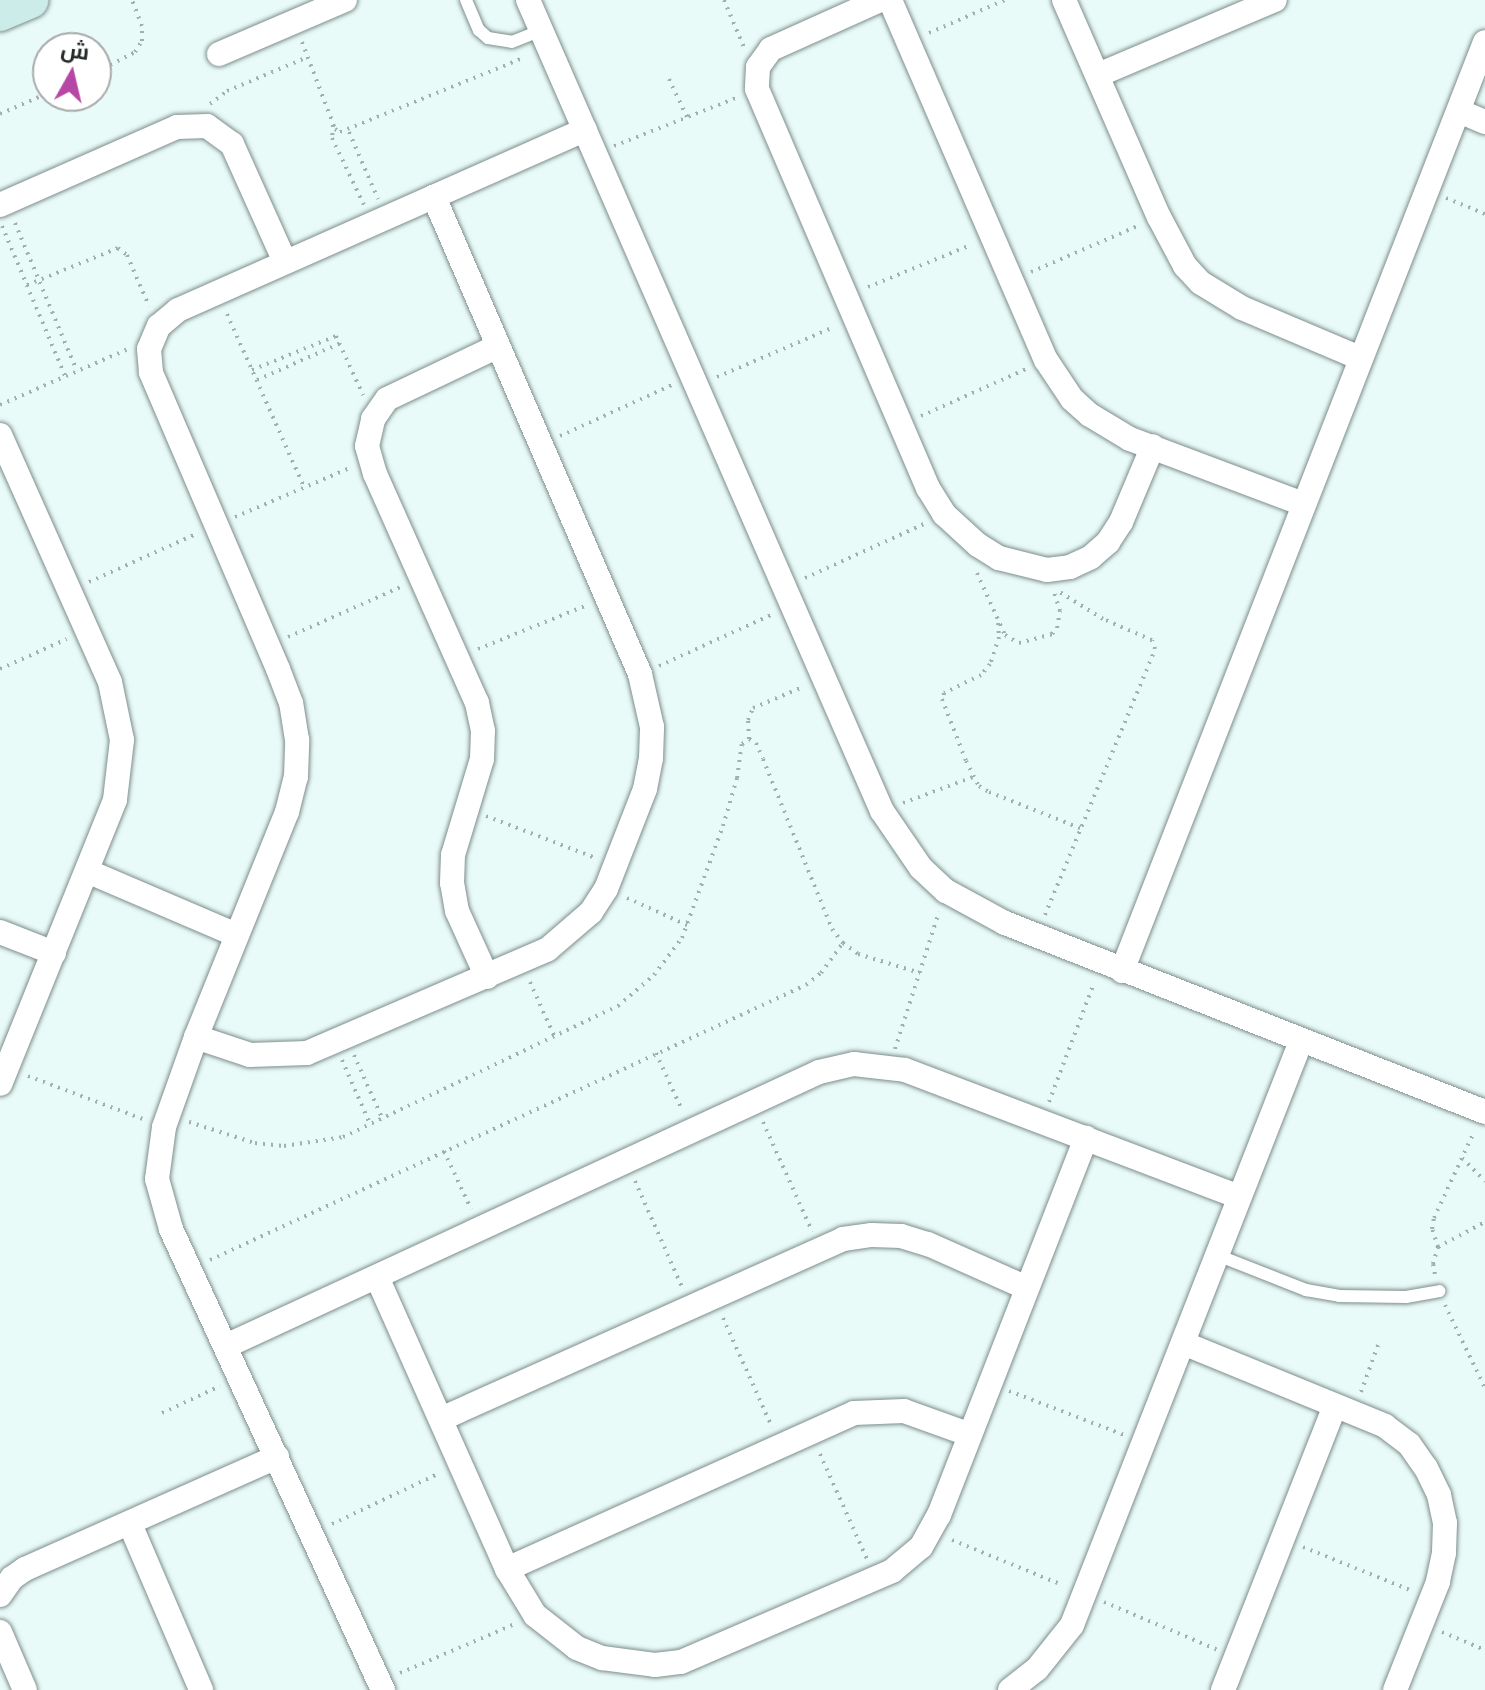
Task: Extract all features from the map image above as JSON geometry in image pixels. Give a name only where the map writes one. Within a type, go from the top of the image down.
[{"type":"street","points":[[0,13],[30,0]]},
{"type":"street","points":[[219,54],[345,0]]},
{"type":"street","points":[[528,0],[882,811],[907,850],[946,891],[974,908],[1112,967],[1485,1112]]},
{"type":"street","points":[[880,0],[771,49],[763,57],[756,84],[928,488],[944,514],[959,530],[999,558],[1050,578],[1091,557],[1108,542],[1121,522],[1153,446]]},
{"type":"street","points":[[890,0],[1010,281],[1058,380],[1090,415],[1130,439],[1303,504]]},
{"type":"street","points":[[1064,0],[1159,217],[1185,266],[1201,283],[1242,308],[1360,358]]},
{"type":"street","points":[[1098,75],[1275,0]]},
{"type":"street","points":[[1112,967],[1303,504],[1485,42]]},
{"type":"street","points":[[1459,111],[1485,122]]},
{"type":"street","points":[[2,209],[177,127],[192,124],[207,126],[232,144],[285,262]]},
{"type":"street","points":[[381,1686],[190,1269],[162,1205],[157,1179],[166,1121],[196,1037],[287,812],[296,777],[297,740],[291,703],[151,372],[155,332],[178,310],[585,130]]},
{"type":"street","points":[[196,1037],[236,1052],[279,1056],[307,1053],[341,1041],[548,949],[571,933],[606,889],[645,789],[651,758],[652,727],[640,674],[434,197]]},
{"type":"street","points":[[487,977],[457,911],[452,883],[453,855],[482,759],[483,731],[477,703],[369,460],[368,432],[373,419],[397,392],[498,346]]},
{"type":"street","points":[[0,435],[110,682],[122,740],[115,800],[4,1076]]},
{"type":"street","points":[[87,871],[236,935]]},
{"type":"street","points":[[0,932],[54,953]]},
{"type":"street","points":[[1010,1690],[1037,1669],[1072,1625],[1301,1041]]},
{"type":"street","points":[[226,1346],[836,1067],[890,1066],[1239,1197]]},
{"type":"street","points":[[377,1277],[507,1569],[535,1615],[577,1648],[628,1664],[655,1665],[707,1653],[876,1578],[908,1560],[931,1532],[1086,1138]]},
{"type":"street","points":[[441,1419],[843,1239],[872,1235],[901,1236],[928,1244],[1027,1288]]},
{"type":"street","points":[[1183,1343],[1385,1426],[1409,1444],[1426,1468],[1439,1495],[1445,1523],[1444,1553],[1431,1598],[1395,1690]]},
{"type":"street","points":[[1223,1690],[1282,1539],[1344,1410]]},
{"type":"street","points":[[507,1569],[809,1430],[854,1413],[904,1411],[968,1434]]},
{"type":"street","points":[[0,1595],[12,1578],[25,1569],[277,1457]]},
{"type":"street","points":[[130,1524],[201,1690]]},
{"type":"street","points":[[0,1632],[25,1690]]},
{"type":"lane","points":[[466,0],[479,30],[488,38],[512,42],[545,39]]},
{"type":"lane","points":[[1217,1255],[1306,1290],[1339,1296],[1395,1297],[1439,1291]]},
{"type":"path","points":[[112,64],[135,52],[142,41],[142,26],[132,0]]},
{"type":"path","points":[[595,153],[687,117],[756,84],[724,0]]},
{"type":"path","points":[[908,42],[1005,0]]},
{"type":"path","points":[[294,22],[333,123],[340,132],[349,132],[545,39]]},
{"type":"path","points":[[192,124],[227,91],[308,57]]},
{"type":"path","points":[[669,79],[687,117]]},
{"type":"path","points":[[0,114],[32,100]]},
{"type":"path","points":[[333,123],[332,138],[380,220]]},
{"type":"path","points":[[349,132],[380,220]]},
{"type":"path","points":[[1427,190],[1485,214]]},
{"type":"path","points":[[2,209],[27,250],[77,371]]},
{"type":"path","points":[[2,209],[14,254],[65,376]]},
{"type":"path","points":[[1010,281],[1159,217]]},
{"type":"path","points":[[541,445],[695,381],[991,237]]},
{"type":"path","points":[[0,405],[155,332],[127,255],[118,248],[27,285]]},
{"type":"path","points":[[14,254],[27,250]]},
{"type":"path","points":[[218,292],[304,487]]},
{"type":"path","points":[[38,311],[50,306]]},
{"type":"path","points":[[252,370],[333,336],[341,343],[373,419]]},
{"type":"path","points":[[257,380],[341,343]]},
{"type":"path","points":[[901,425],[1046,360]]},
{"type":"path","points":[[640,674],[944,514]]},
{"type":"path","points":[[976,570],[1005,635],[1019,643],[1052,634],[1060,620],[1050,578]]},
{"type":"path","points":[[268,646],[422,578]]},
{"type":"path","points":[[1036,935],[1155,645],[1085,609],[1050,578]]},
{"type":"path","points":[[458,658],[607,597]]},
{"type":"path","points":[[998,623],[999,637],[990,664],[981,675],[944,693],[942,699],[973,777],[989,792],[1080,828]]},
{"type":"path","points":[[0,669],[87,630]]},
{"type":"path","points":[[749,739],[748,720],[753,708],[823,678]]},
{"type":"path","points":[[4,1076],[255,1143],[284,1146],[329,1141],[370,1124],[618,1006],[654,975],[687,925],[737,778],[742,744],[749,739]]},
{"type":"path","points":[[749,739],[756,743],[832,929],[843,943],[858,954],[920,973]]},
{"type":"path","points":[[882,811],[973,777]]},
{"type":"path","points":[[468,810],[615,865]]},
{"type":"path","points":[[606,889],[687,925]]},
{"type":"path","points":[[890,1066],[946,891]]},
{"type":"path","points":[[190,1269],[806,985],[821,973],[843,943]]},
{"type":"path","points":[[521,961],[555,1038]]},
{"type":"path","points":[[1041,1121],[1112,967]]},
{"type":"path","points":[[341,1041],[370,1124]]},
{"type":"path","points":[[341,1041],[382,1118]]},
{"type":"path","points":[[656,1053],[691,1131]]},
{"type":"path","points":[[754,1102],[819,1248]]},
{"type":"path","points":[[1485,1112],[1434,1218],[1432,1229],[1438,1247],[1433,1264],[1439,1291],[1485,1388]]},
{"type":"path","points":[[444,1151],[480,1229]]},
{"type":"path","points":[[1462,1158],[1485,1181]]},
{"type":"path","points":[[626,1161],[780,1444]]},
{"type":"path","points":[[1438,1247],[1485,1222]]},
{"type":"path","points":[[1344,1410],[1378,1345]]},
{"type":"path","points":[[162,1413],[240,1377]]},
{"type":"path","points":[[988,1383],[1144,1442]]},
{"type":"path","points":[[809,1430],[876,1578]]},
{"type":"path","points":[[312,1533],[460,1464]]},
{"type":"path","points":[[1282,1539],[1431,1598]]},
{"type":"path","points":[[381,1686],[535,1615]]},
{"type":"path","points":[[1421,1624],[1485,1650]]}]
